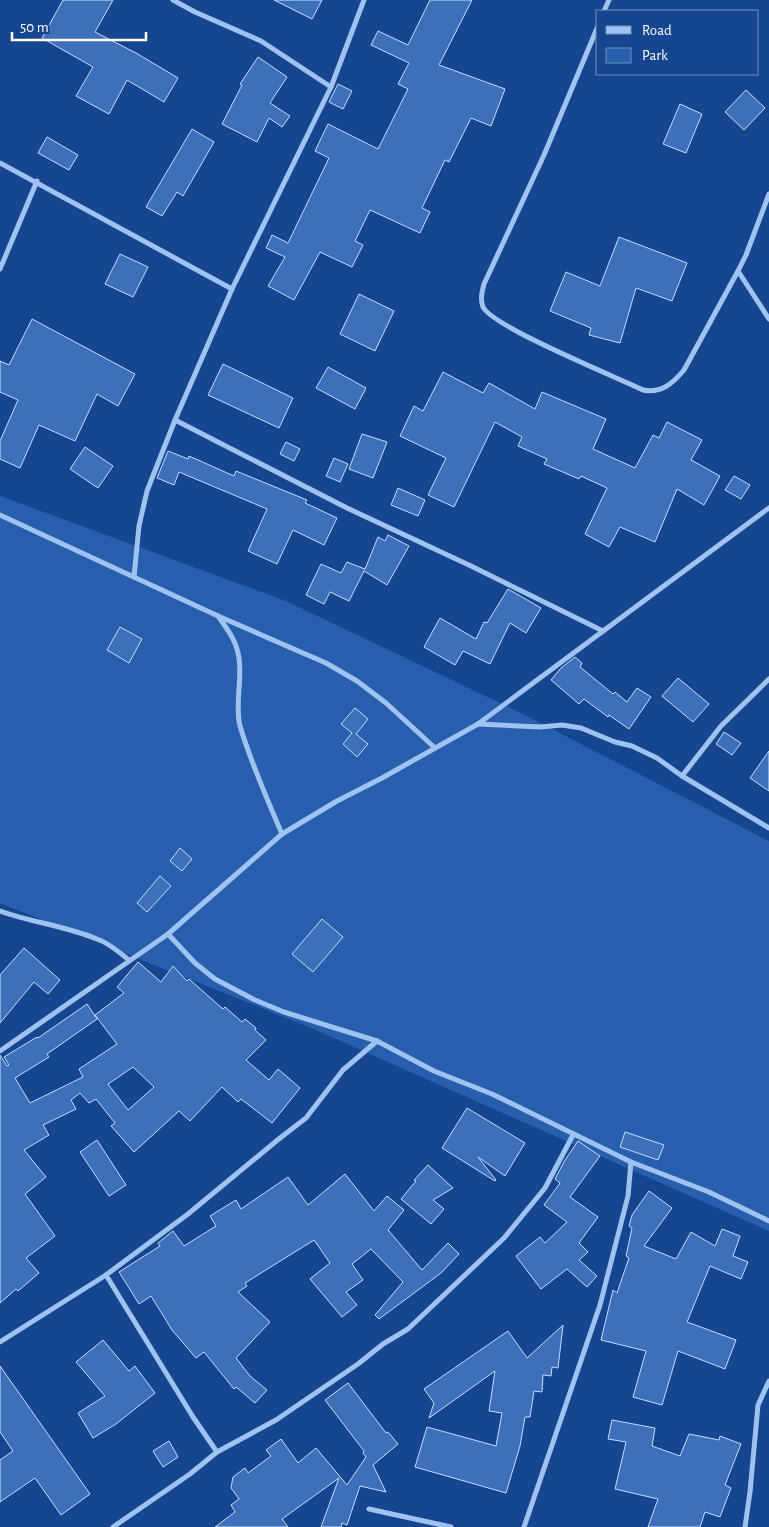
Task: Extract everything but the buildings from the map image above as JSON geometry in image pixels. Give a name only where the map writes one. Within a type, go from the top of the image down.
[{"type":"street","points":[[173,0],[261,42],[331,87]]},
{"type":"street","points":[[134,577],[139,526],[147,491],[175,420],[232,289],[331,87],[364,0]]},
{"type":"street","points":[[596,31],[544,155],[484,284],[481,297],[484,308],[495,318],[518,332],[643,390],[652,392],[660,390],[675,380],[684,370],[746,255],[769,194]]},
{"type":"street","points":[[0,163],[232,289]]},
{"type":"street","points":[[0,269],[37,182]]},
{"type":"street","points":[[738,271],[769,319]]},
{"type":"street","points":[[175,420],[347,508],[603,631]]},
{"type":"street","points":[[0,1051],[168,934],[282,834],[337,800],[478,724],[769,508]]},
{"type":"street","points":[[0,515],[218,616],[326,663],[358,681],[386,703],[434,748]]},
{"type":"street","points":[[218,616],[231,635],[238,653],[240,666],[238,697],[240,724],[282,834]]},
{"type":"street","points":[[682,776],[721,726],[769,679]]},
{"type":"street","points":[[478,724],[540,727],[562,725],[581,728],[615,742],[632,746],[657,758],[682,776],[769,828]]},
{"type":"street","points":[[0,910],[21,918],[97,939],[109,945],[129,960]]},
{"type":"street","points":[[168,934],[195,963],[215,979],[255,1000],[284,1012],[377,1041],[434,1071],[492,1094],[631,1162],[709,1192],[769,1221]]},
{"type":"street","points":[[0,1342],[106,1276],[188,1214],[306,1118],[344,1070],[377,1041]]},
{"type":"street","points":[[113,1527],[190,1474],[217,1452],[276,1420],[358,1364],[383,1344],[408,1329],[504,1238],[545,1188],[573,1135]]},
{"type":"street","points":[[524,1527],[600,1304],[625,1211],[631,1162]]},
{"type":"street","points":[[106,1276],[193,1417],[217,1452]]},
{"type":"street","points":[[745,1527],[758,1405],[769,1381]]},
{"type":"street","points":[[369,1509],[451,1527]]},
{"type":"green space","points":[[0,496],[286,601],[519,712],[769,841],[769,1231],[309,1027],[0,903]]}]
